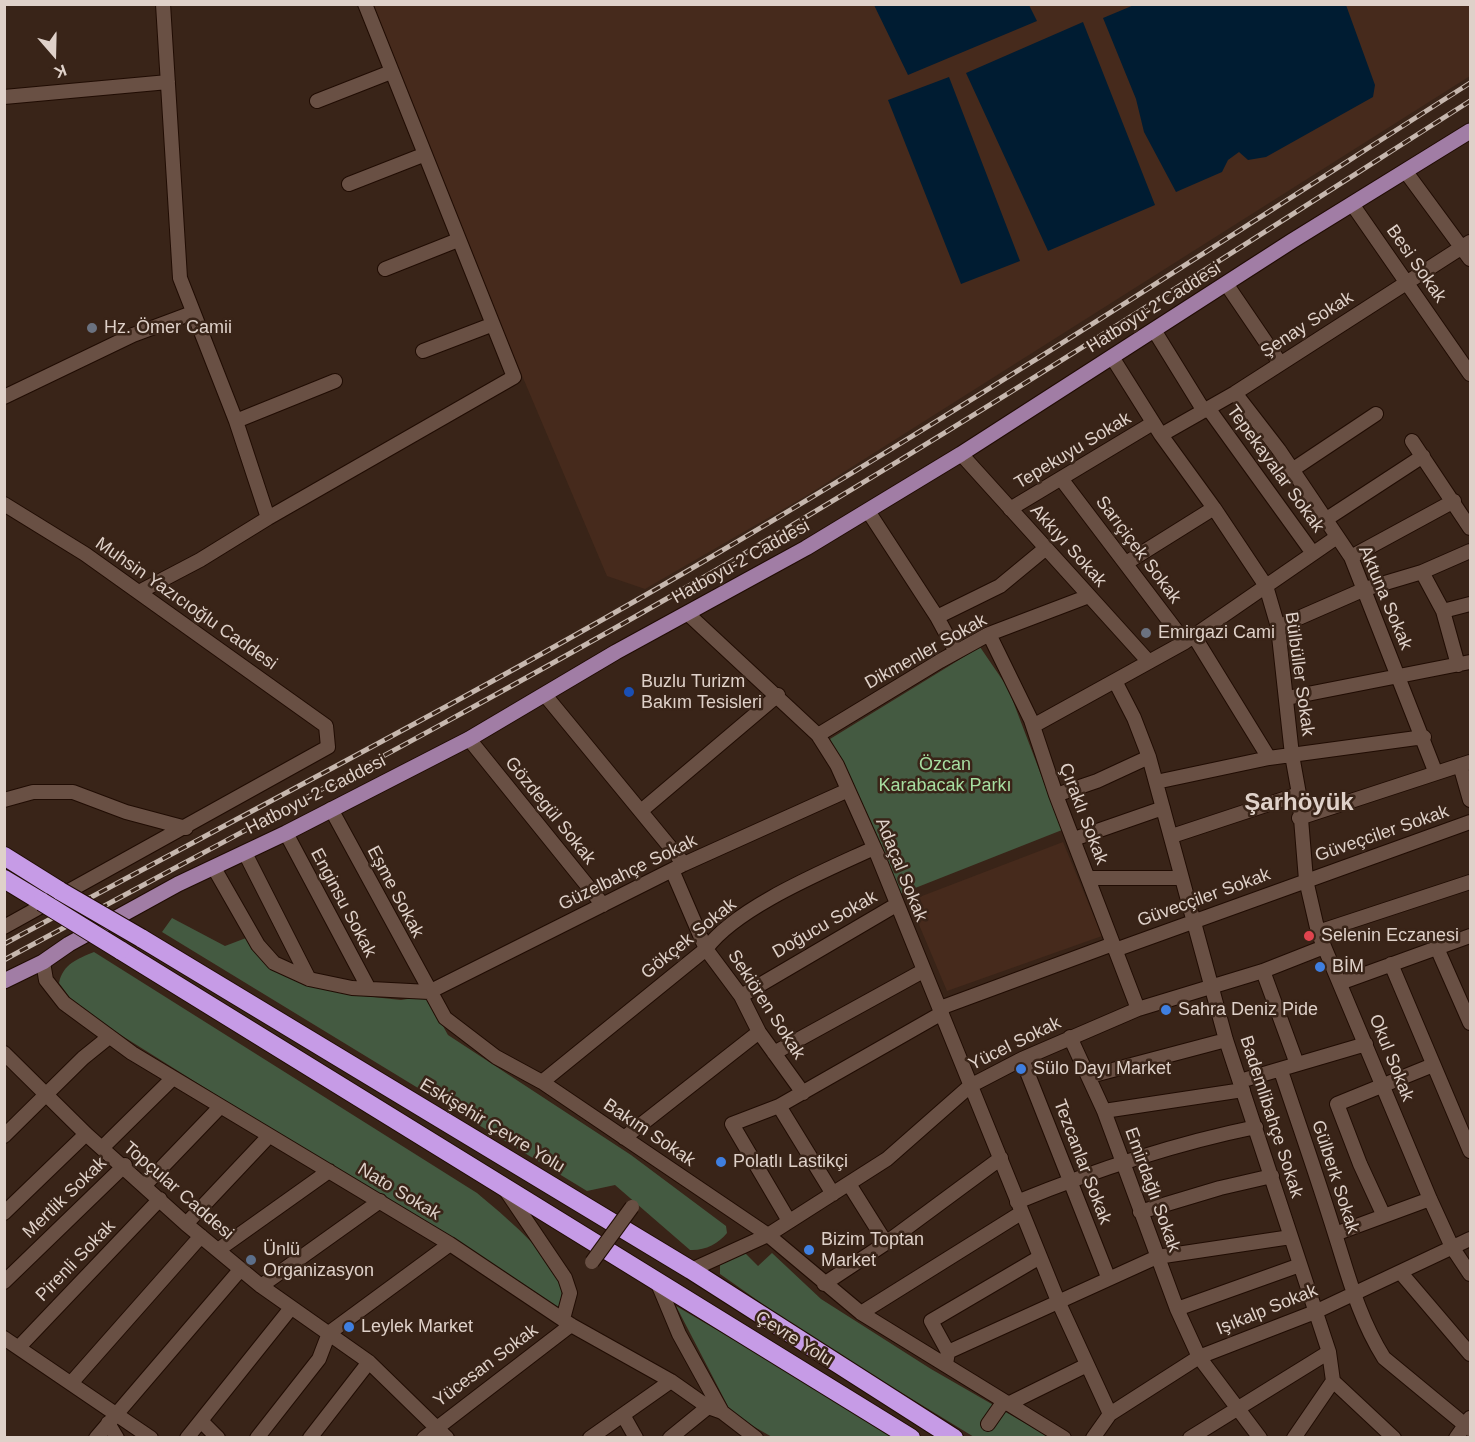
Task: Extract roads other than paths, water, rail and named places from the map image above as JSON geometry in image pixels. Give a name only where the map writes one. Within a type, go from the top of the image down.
[{"type":"highway","name":"Eskişehir Çevre Yolu","points":[[4,856],[691,1270],[954,1437]]},
{"type":"highway","points":[[4,879],[655,1277]]},
{"type":"highway","name":"Çevre Yolu","points":[[655,1277],[911,1437]]},
{"type":"main road","name":"Hatboyu-2 Caddesi","points":[[4,981],[42,962],[69,944],[178,884],[286,833],[469,739],[544,694],[868,511],[1352,204],[1469,136]]},
{"type":"street","points":[[163,4],[180,278],[192,314],[236,422],[268,518]]},
{"type":"street","points":[[140,592],[200,560],[268,518],[514,378],[423,155],[365,4]]},
{"type":"street","points":[[317,100],[392,72]]},
{"type":"street","points":[[4,98],[168,82]]},
{"type":"street","points":[[349,184],[423,155]]},
{"type":"street","points":[[1406,172],[1468,250]]},
{"type":"street","name":"Besi Sokak","points":[[1352,204],[1470,374]]},
{"type":"street","points":[[386,268],[458,240]]},
{"type":"street","name":"Şenay Sokak","points":[[1157,429],[1206,409],[1235,393],[1407,282],[1468,250]]},
{"type":"street","points":[[1227,285],[1280,363]]},
{"type":"street","points":[[4,397],[133,334],[192,314]]},
{"type":"street","points":[[423,351],[491,325]]},
{"type":"street","name":"Tepekayalar Sokak","points":[[1154,330],[1206,409],[1312,552]]},
{"type":"street","name":"Bülbüller Sokak","points":[[1112,357],[1157,429],[1266,586],[1278,627],[1292,755],[1299,794],[1299,818],[1306,880],[1318,932]]},
{"type":"street","points":[[236,422],[335,381]]},
{"type":"street","name":"Aktuna Sokak","points":[[1235,393],[1351,557],[1424,737],[1435,771]]},
{"type":"street","points":[[1292,471],[1376,414]]},
{"type":"street","name":"Tepekuyu Sokak","points":[[1010,509],[1157,429]]},
{"type":"street","points":[[1412,441],[1470,528]]},
{"type":"street","name":"Akkıyı Sokak","points":[[961,454],[1149,662]]},
{"type":"street","points":[[1325,520],[1423,456]]},
{"type":"street","name":"Sarıçiçek Sokak","points":[[1062,480],[1126,563],[1190,639],[1269,758]]},
{"type":"street","points":[[1351,557],[1454,501]]},
{"type":"street","name":"Muhsin Yazıcıoğlu Caddesi","points":[[4,504],[140,592],[326,726],[328,747],[186,828]]},
{"type":"street","points":[[1126,563],[1214,508]]},
{"type":"street","points":[[868,511],[957,652]]},
{"type":"street","points":[[1033,726],[1190,639],[1312,552],[1337,537]]},
{"type":"street","points":[[937,617],[1000,586],[1046,548]]},
{"type":"street","points":[[1278,627],[1365,589],[1422,572],[1470,551]]},
{"type":"street","points":[[1287,698],[1399,678],[1464,663],[1443,611],[1422,572]]},
{"type":"street","name":"Dikmenler Sokak","points":[[818,735],[989,634],[1089,596]]},
{"type":"street","points":[[1443,611],[1470,604]]},
{"type":"street","name":"Adaçal Sokak","points":[[688,614],[778,695],[818,735],[837,765],[846,791],[874,848],[1058,1301],[1110,1414]]},
{"type":"street","name":"Çıraklı Sokak","points":[[989,634],[1033,726],[1056,795],[1138,1010]]},
{"type":"street","name":"Bademlibahçe Sokak","points":[[1116,682],[1134,718],[1149,757],[1226,1040],[1329,1352],[1333,1381]]},
{"type":"street","name":"Sekiören Sokak","points":[[544,694],[641,811],[678,867],[706,949],[741,996],[759,1032],[803,1093]]},
{"type":"street","points":[[641,811],[778,695]]},
{"type":"street","points":[[1156,782],[1269,758],[1424,737]]},
{"type":"street","name":"Gözdegül Sokak","points":[[469,739],[603,905]]},
{"type":"street","points":[[1056,795],[1097,781],[1149,757]]},
{"type":"street","points":[[1299,818],[1435,771],[1465,764],[1470,800]]},
{"type":"street","name":"Güzelbahçe Sokak","points":[[429,992],[678,867],[846,791]]},
{"type":"street","points":[[4,800],[33,792],[73,792],[126,812],[186,828]]},
{"type":"street","points":[[1172,836],[1299,794]]},
{"type":"street","points":[[1074,839],[1163,808]]},
{"type":"street","name":"Eşme Sokak","points":[[331,809],[429,992]]},
{"type":"street","name":"Güveçciler Sokak","points":[[1306,880],[1470,822]]},
{"type":"street","points":[[4,927],[186,828]]},
{"type":"street","name":"Enginsu Sokak","points":[[286,833],[369,989]]},
{"type":"street","name":"Gökçek Sokak","points":[[542,1082],[706,949],[714,938],[763,903],[874,848]]},
{"type":"street","points":[[245,852],[309,979]]},
{"type":"street","points":[[214,868],[258,945],[274,963],[309,979],[369,989],[429,992]]},
{"type":"street","points":[[1088,878],[1182,878]]},
{"type":"street","name":"Güvecçiler Sokak","points":[[789,1221],[732,1124],[779,1106],[941,1011],[1306,880]]},
{"type":"street","points":[[1318,932],[1470,882]]},
{"type":"street","name":"Doğucu Sokak","points":[[741,996],[896,905]]},
{"type":"street","name":"Okul Sokak","points":[[1318,932],[1430,1199],[1452,1247],[1469,1271]]},
{"type":"street","points":[[1341,983],[1470,936]]},
{"type":"street","name":"Yücel Sokak","points":[[691,1270],[768,1235],[849,1184],[887,1159],[957,1100],[970,1086],[1022,1059],[1138,1010],[1263,971],[1324,947]]},
{"type":"street","points":[[1437,948],[1470,1023]]},
{"type":"street","name":"Nato Sokak","points":[[42,962],[46,980],[63,1003],[109,1037],[220,1107],[450,1244],[567,1322],[671,1381],[708,1407],[722,1412],[756,1437]]},
{"type":"street","points":[[1392,964],[1433,1065],[1469,1144]]},
{"type":"street","points":[[774,1053],[923,970]]},
{"type":"street","points":[[1263,971],[1297,1064]]},
{"type":"street","name":"Bakım Sokak","points":[[429,992],[445,1018],[468,1037],[496,1057],[542,1082],[768,1235],[861,1313],[947,1358],[1006,1402],[1064,1437]]},
{"type":"street","points":[[624,1138],[759,1032]]},
{"type":"street","points":[[4,1136],[83,1058],[109,1037]]},
{"type":"street","name":"Emirdağlı Sokak","points":[[1070,1037],[1090,1076],[1177,1309],[1199,1356],[1260,1437]]},
{"type":"street","points":[[1090,1076],[1226,1040]]},
{"type":"street","points":[[1104,1111],[1241,1085],[1297,1064],[1366,1044]]},
{"type":"street","name":"Topçular Caddesi","points":[[5,1056],[86,1134],[124,1165],[186,1224],[261,1286],[369,1362],[447,1437]]},
{"type":"street","name":"Tezcanlar Sokak","points":[[1022,1059],[1108,1277]]},
{"type":"street","points":[[1383,1214],[1360,1164],[1337,1104],[1433,1065]]},
{"type":"street","name":"Gülberk Sokak","points":[[1281,1071],[1335,1234],[1352,1295],[1384,1358],[1468,1424]]},
{"type":"street","points":[[102,1148],[173,1078]]},
{"type":"street","points":[[779,1106],[833,1194]]},
{"type":"street","points":[[145,1185],[220,1107]]},
{"type":"street","points":[[861,1313],[1019,1207],[1069,1181],[1122,1161],[1198,1139],[1256,1127]]},
{"type":"street","points":[[4,1213],[86,1134]]},
{"type":"street","points":[[186,1224],[269,1136]]},
{"type":"street","points":[[824,1284],[886,1243],[1001,1158]]},
{"type":"street","name":"Mertlik Sokak","points":[[4,1282],[124,1165]]},
{"type":"street","points":[[219,1250],[329,1171]]},
{"type":"street","points":[[1140,1212],[1220,1188],[1272,1176]]},
{"type":"street","points":[[849,1184],[886,1243]]},
{"type":"street","points":[[503,1186],[565,1278],[570,1293],[567,1322]]},
{"type":"street","name":"Pirenli Sokak","points":[[9,1342],[160,1199]]},
{"type":"street","points":[[1335,1234],[1383,1214],[1430,1199]]},
{"type":"street","points":[[261,1286],[380,1201]]},
{"type":"street","points":[[592,1262],[632,1207]]},
{"type":"street","points":[[72,1382],[201,1236]]},
{"type":"street","points":[[1040,1257],[931,1321],[947,1358],[1058,1301],[1157,1257],[1291,1237]]},
{"type":"street","name":"Işıkalp Sokak","points":[[1092,1437],[1110,1414],[1199,1356],[1315,1312],[1470,1239]]},
{"type":"street","points":[[276,1437],[261,1433],[319,1359],[329,1333],[450,1244]]},
{"type":"street","points":[[1177,1309],[1300,1265]]},
{"type":"street","points":[[96,1437],[240,1270]]},
{"type":"street","points":[[1401,1273],[1470,1354]]},
{"type":"street","points":[[655,1277],[680,1334],[722,1412]]},
{"type":"street","points":[[187,1437],[291,1308]]},
{"type":"street","name":"Yücesan Sokak","points":[[424,1437],[567,1322]]},
{"type":"street","points":[[9,1342],[72,1382],[112,1418],[152,1437]]},
{"type":"street","points":[[1190,1437],[1329,1352]]},
{"type":"street","points":[[310,1437],[369,1362]]},
{"type":"street","points":[[988,1424],[1006,1402],[1088,1365]]},
{"type":"street","points":[[590,1437],[671,1381]]},
{"type":"street","points":[[1296,1437],[1333,1381],[1394,1437]]},
{"type":"street","points":[[670,1437],[708,1407]]},
{"type":"street","points":[[623,1415],[636,1437]]},
{"type":"street","points":[[112,1418],[117,1437]]},
{"type":"street","points":[[201,1421],[218,1437]]},
{"type":"street","points":[[1456,1437],[1468,1424]]},
{"type":"water","points":[[874,5],[1029,5],[1037,21],[908,75]]},
{"type":"water","points":[[1134,5],[1346,5],[1375,85],[1373,97],[1266,157],[1248,160],[1239,152],[1228,160],[1222,172],[1176,192],[1144,132],[1136,99],[1103,18]]},
{"type":"water","points":[[1083,22],[1155,205],[1048,251],[966,73]]},
{"type":"water","points":[[949,77],[1020,261],[961,284],[888,100]]},
{"type":"railway","points":[[4,944],[437,711],[609,616],[793,509],[1181,268],[1470,83]]},
{"type":"railway","points":[[4,960],[437,727],[694,583],[988,406],[1470,101]]},
{"type":"place","name":"Hz. Ömer Camii","points":[[92,328]]},
{"type":"place","name":"Emirgazi Cami","points":[[1146,633]]},
{"type":"place","name":"Buzlu Turizm Bakım Tesisleri","points":[[629,692]]},
{"type":"place","name":"Selenin Eczanesi","points":[[1309,936]]},
{"type":"place","name":"BİM","points":[[1320,967]]},
{"type":"place","name":"Sahra Deniz Pide","points":[[1166,1010]]},
{"type":"place","name":"Sülo Dayı Market","points":[[1021,1069]]},
{"type":"place","name":"Polatlı Lastikçi","points":[[721,1162]]},
{"type":"place","name":"Bizim Toptan Market","points":[[809,1250]]},
{"type":"place","name":"Ünlü Organizasyon","points":[[251,1260]]},
{"type":"place","name":"Leylek Market","points":[[349,1327]]},
{"type":"district","name":"Şarhöyük","points":[[1299,803]]},
{"type":"park label","name":"Özcan Karabacak Parkı","points":[[945,775]]}]
